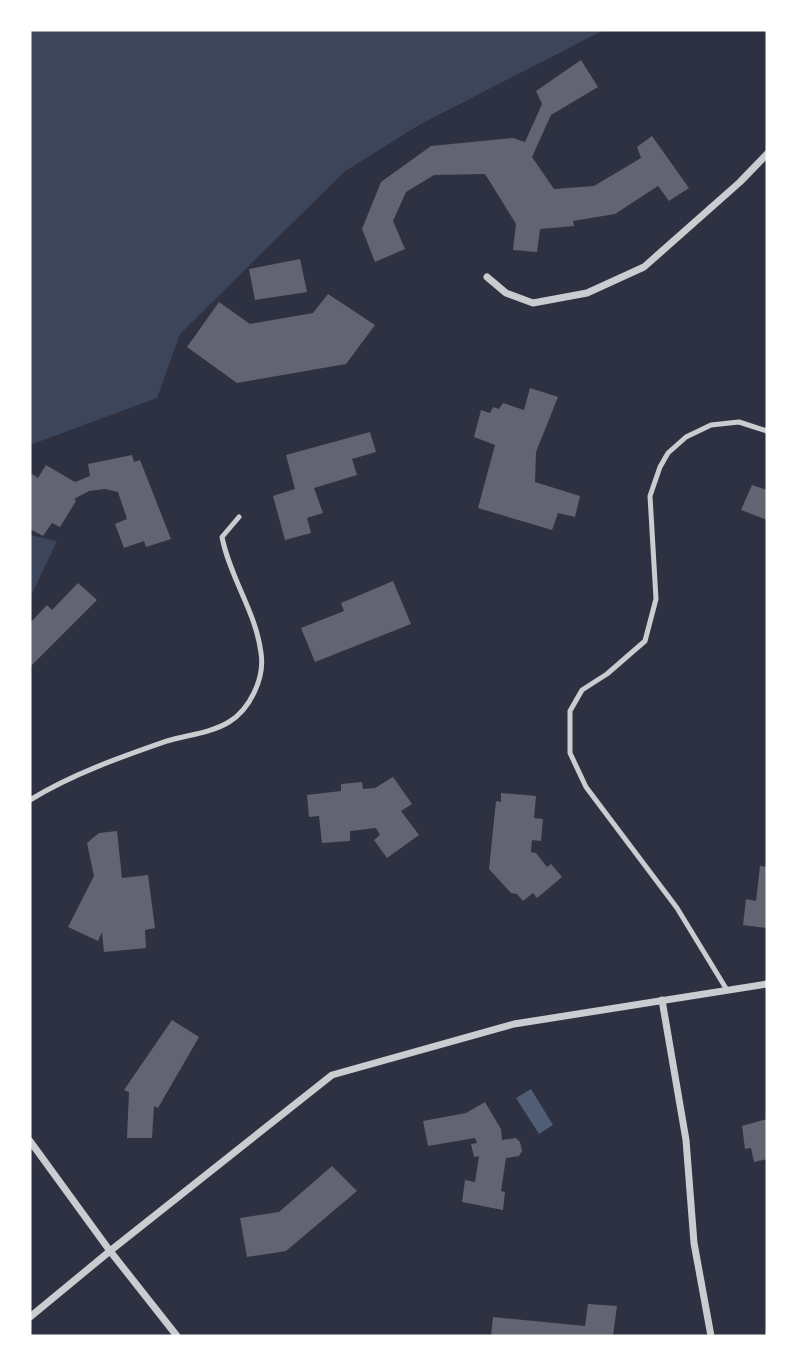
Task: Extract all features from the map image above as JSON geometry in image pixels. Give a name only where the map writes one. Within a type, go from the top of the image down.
[{"type":"street","points":[[487,277],[506,293],[533,303],[587,293],[644,267],[740,182],[767,154]]},
{"type":"street","points":[[30,1317],[332,1075],[514,1024],[767,984]]},
{"type":"street","points":[[662,1000],[686,1140],[694,1243],[711,1336]]},
{"type":"street","points":[[30,1141],[110,1251],[177,1336]]},
{"type":"lane","points":[[727,990],[677,908],[586,787],[570,753],[570,711],[582,690],[607,674],[645,640],[656,599],[650,496],[668,453],[686,437],[711,425],[739,422],[767,431]]},
{"type":"lane","points":[[30,800],[58,783],[181,737],[211,730],[229,722],[246,708],[257,685],[262,656],[256,625],[225,555],[222,537],[239,517]]},
{"type":"shaded area","points":[[30,30],[604,30],[419,125],[344,172],[180,334],[157,398],[30,445]]},
{"type":"shaded area","points":[[30,535],[57,541],[30,598]]},
{"type":"shaded area","points":[[531,1089],[553,1125],[539,1134],[516,1098]]},
{"type":"building","points":[[581,60],[598,87],[551,115],[532,157],[554,189],[594,186],[641,158],[637,147],[652,136],[689,188],[669,201],[658,186],[615,214],[573,221],[574,226],[540,229],[537,252],[513,250],[516,224],[485,174],[434,175],[406,192],[393,221],[405,249],[375,262],[362,229],[381,182],[431,146],[513,138],[525,142],[542,104],[536,91]]},
{"type":"building","points":[[300,259],[307,292],[255,300],[249,269]]},
{"type":"building","points":[[328,294],[375,325],[346,364],[237,383],[187,347],[219,302],[250,324],[313,313]]},
{"type":"building","points":[[530,388],[558,397],[536,452],[535,482],[580,496],[575,517],[558,513],[552,530],[478,508],[495,445],[474,437],[481,410],[490,413],[493,407],[499,409],[503,403],[524,410]]},
{"type":"building","points":[[370,432],[376,452],[352,459],[357,475],[314,488],[323,513],[307,518],[311,533],[285,540],[273,496],[295,489],[286,455]]},
{"type":"building","points":[[132,455],[134,462],[140,460],[171,539],[146,547],[144,541],[124,548],[115,524],[127,519],[118,492],[105,489],[89,491],[74,499],[76,501],[60,527],[52,523],[43,536],[30,529],[32,474],[38,478],[46,465],[75,482],[90,476],[88,464]]},
{"type":"building","points":[[752,485],[767,490],[767,520],[741,510]]},
{"type":"building","points":[[393,581],[411,624],[315,662],[301,628],[344,611],[341,603]]},
{"type":"building","points":[[78,583],[97,600],[30,667],[30,623],[47,605],[52,610]]},
{"type":"building","points":[[393,777],[412,804],[401,811],[419,835],[387,858],[374,840],[380,835],[376,828],[350,831],[350,841],[322,843],[319,816],[309,817],[307,795],[341,791],[341,784],[362,782],[363,789],[375,788]]},
{"type":"building","points":[[501,793],[536,796],[534,818],[543,819],[541,841],[532,840],[531,852],[536,853],[547,867],[551,864],[562,877],[537,898],[533,893],[523,901],[517,894],[511,893],[489,869],[496,801],[501,802]]},
{"type":"building","points":[[117,831],[122,878],[148,875],[155,928],[145,930],[146,948],[104,952],[102,932],[98,941],[68,927],[94,876],[87,843],[99,833]]},
{"type":"building","points":[[760,866],[767,867],[767,928],[743,925],[746,899],[756,901]]},
{"type":"building","points":[[172,1020],[199,1037],[158,1108],[154,1106],[152,1138],[127,1138],[129,1092],[124,1090]]},
{"type":"building","points":[[485,1102],[501,1129],[502,1140],[516,1138],[522,1151],[519,1156],[506,1158],[501,1191],[505,1192],[503,1210],[462,1202],[465,1180],[475,1182],[479,1156],[474,1157],[471,1144],[477,1143],[475,1138],[428,1146],[423,1121],[466,1113]]},
{"type":"building","points":[[767,1119],[767,1159],[754,1162],[751,1148],[745,1149],[742,1126]]},
{"type":"building","points":[[332,1166],[357,1191],[286,1251],[247,1257],[240,1218],[279,1212]]},
{"type":"building","points":[[588,1304],[617,1306],[613,1336],[491,1336],[493,1317],[585,1326]]}]
